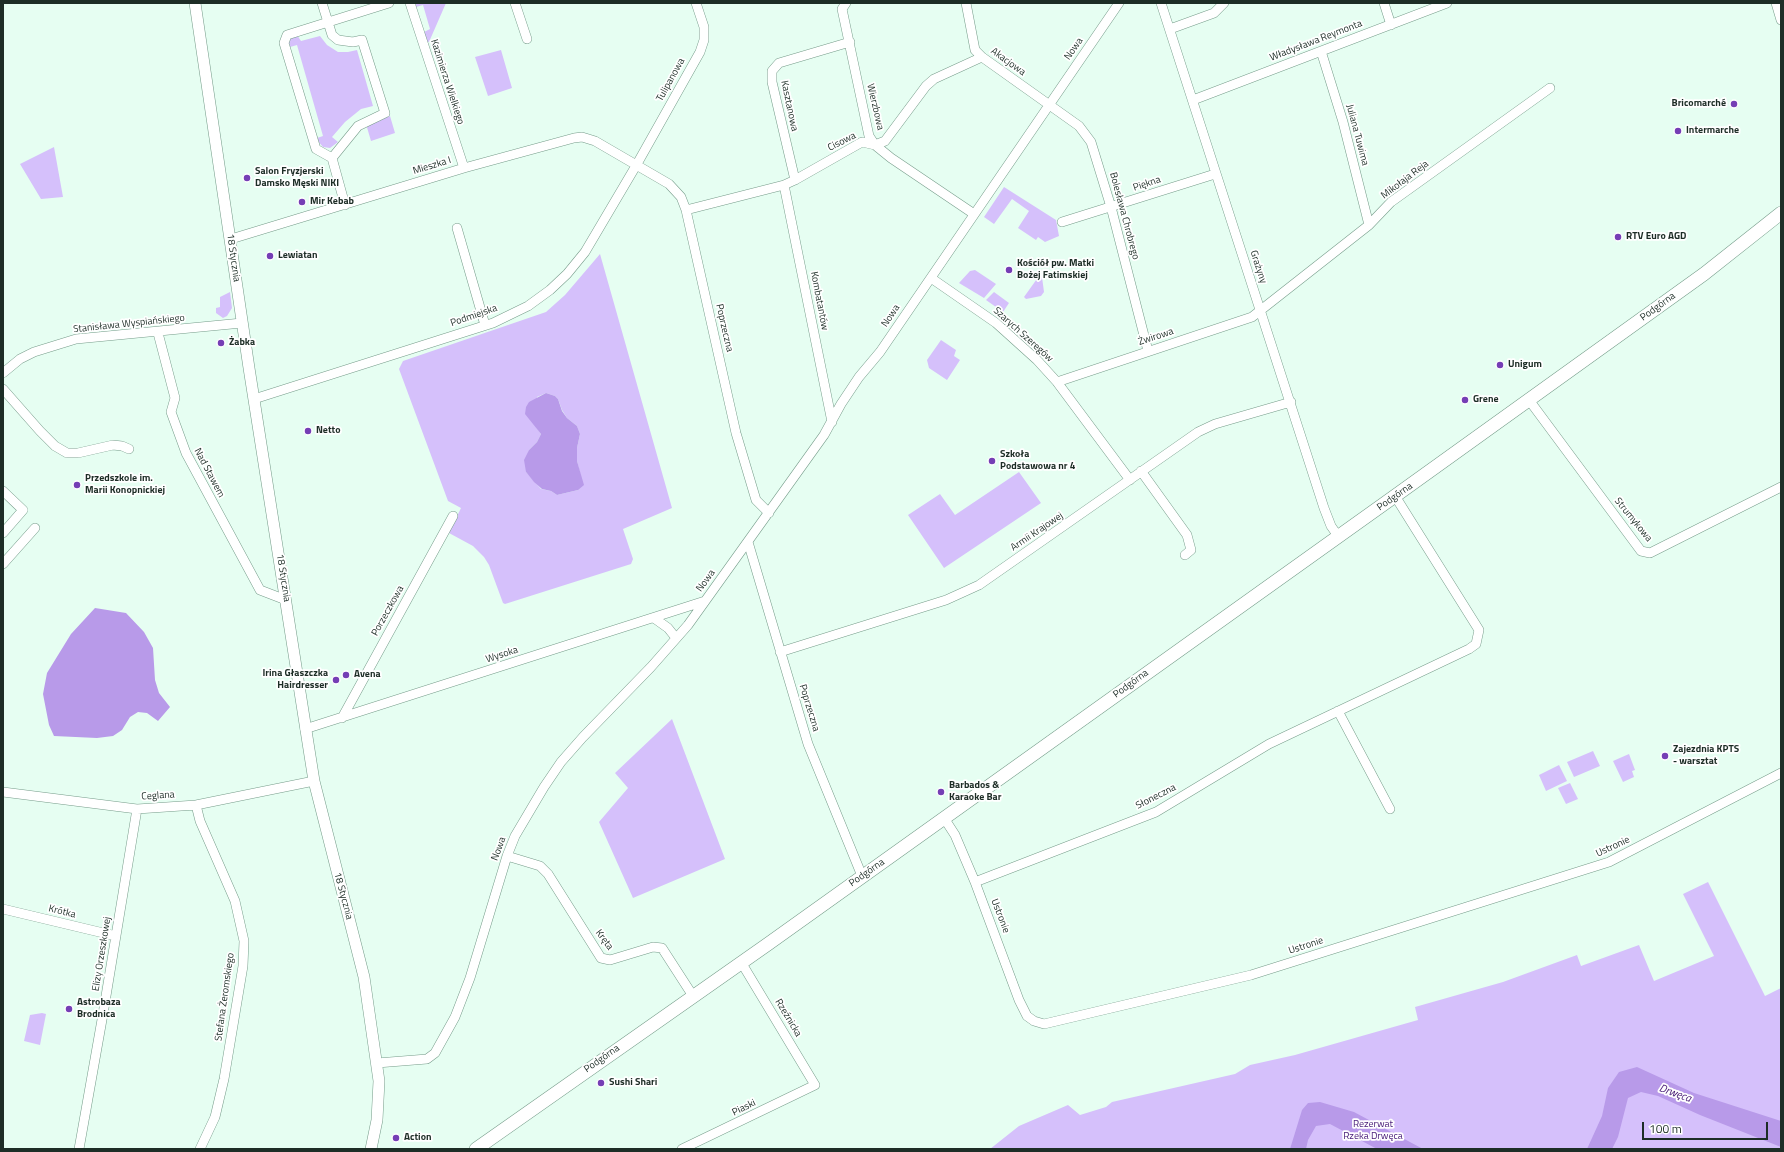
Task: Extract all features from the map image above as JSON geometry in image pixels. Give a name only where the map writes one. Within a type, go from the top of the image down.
[{"type":"main road","name":"Podgórna","points":[[476,1149],[944,818],[1529,400],[1704,274],[1781,213]]},
{"type":"street","name":"18 Stycznia","points":[[194,3],[231,239],[242,323],[314,781],[364,977],[377,1063],[378,1099],[371,1149]]},
{"type":"street","points":[[322,3],[332,35],[338,40],[353,42],[362,40],[385,113],[358,126],[332,158]]},
{"type":"street","points":[[345,204],[332,158],[316,149],[284,43],[288,35],[390,3]]},
{"type":"street","name":"Kazimierza Wielkiego","points":[[410,3],[464,168]]},
{"type":"street","points":[[515,3],[527,39]]},
{"type":"street","name":"Tulipanowa","points":[[637,164],[700,52],[704,40],[704,27],[696,3]]},
{"type":"street","name":"Wierzbowa","points":[[846,3],[842,9],[869,136],[875,145],[891,158],[974,214]]},
{"type":"street","name":"Akacjowa","points":[[966,3],[975,50],[982,57],[1048,105]]},
{"type":"street","name":"Nowa","points":[[377,1063],[427,1059],[432,1057],[439,1047],[455,1017],[470,978],[507,856],[515,836],[561,762],[676,638],[705,601],[824,435],[859,378],[880,352],[1119,3]]},
{"type":"street","name":"Grażyny","points":[[1161,3],[1193,100],[1215,174],[1331,526],[1338,536]]},
{"type":"street","points":[[1170,29],[1214,13],[1224,3]]},
{"type":"street","points":[[1384,3],[1391,25]]},
{"type":"street","name":"Władysława Reymonta","points":[[1193,100],[1447,3]]},
{"type":"street","points":[[1776,3],[1781,20]]},
{"type":"street","name":"Kasztanowa","points":[[795,180],[772,82],[772,71],[779,63],[850,42]]},
{"type":"street","name":"Juliana Tuwima","points":[[1321,51],[1343,122],[1369,225]]},
{"type":"street","points":[[875,145],[885,141],[926,86],[934,78],[982,57]]},
{"type":"street","name":"Mikołaja Reja","points":[[1261,311],[1369,225],[1391,202],[1550,88]]},
{"type":"street","name":"Bolesława Chrobrego","points":[[1048,105],[1079,126],[1091,142],[1111,207],[1148,351]]},
{"type":"street","name":"Mieszka I","points":[[231,239],[464,168],[582,137],[595,141],[637,164]]},
{"type":"street","name":"Cisowa","points":[[686,210],[784,185],[862,142],[875,145]]},
{"type":"street","name":"Poprzeczna","points":[[637,164],[669,184],[681,197],[686,210],[736,433],[756,500],[769,513]]},
{"type":"street","name":"Podmiejska","points":[[254,398],[485,326],[528,306],[550,290],[567,274],[585,252],[637,164]]},
{"type":"street","name":"Piękna","points":[[1062,222],[1215,174]]},
{"type":"street","name":"Kombatantów","points":[[784,185],[832,422]]},
{"type":"street","points":[[457,228],[485,326]]},
{"type":"street","name":"Szarych Szeregów","points":[[931,278],[996,323],[1037,360],[1057,382],[1130,480]]},
{"type":"street","name":"Żwirowa","points":[[1057,382],[1252,317],[1261,311]]},
{"type":"street","name":"Stanisława Wyspiańskiego","points":[[3,373],[20,359],[53,345],[76,340],[158,333],[242,323]]},
{"type":"street","name":"Nad Stawem","points":[[158,333],[175,398],[171,412],[186,453],[260,590],[286,600]]},
{"type":"street","points":[[3,389],[40,431],[55,446],[67,453],[78,453],[113,445],[122,446],[129,449]]},
{"type":"street","name":"Strumykowa","points":[[1529,400],[1641,551],[1650,553],[1781,487]]},
{"type":"street","name":"Armii Krajowej","points":[[780,652],[946,600],[979,585],[1198,432],[1215,424],[1291,402]]},
{"type":"street","points":[[1141,471],[1187,535],[1191,550],[1185,555]]},
{"type":"street","points":[[3,491],[23,510],[3,533]]},
{"type":"street","name":"Słoneczna","points":[[975,882],[1156,812],[1269,744],[1469,649],[1476,644],[1480,630],[1395,496]]},
{"type":"street","name":"Porzeczkowa","points":[[342,718],[453,516]]},
{"type":"street","points":[[3,564],[35,528]]},
{"type":"street","name":"Poprzeczna","points":[[748,542],[808,744],[862,876]]},
{"type":"street","name":"Wysoka","points":[[305,729],[705,601]]},
{"type":"street","points":[[654,618],[668,628],[676,638]]},
{"type":"street","points":[[1338,711],[1390,809]]},
{"type":"street","name":"Ustronie","points":[[944,818],[955,835],[975,882],[1019,1000],[1028,1016],[1034,1021],[1044,1024],[1251,975],[1608,862],[1781,773]]},
{"type":"street","name":"Ceglana","points":[[3,792],[137,809],[196,805],[314,781]]},
{"type":"street","name":"Stefana Żeromskiego","points":[[196,805],[200,821],[235,901],[244,941],[243,966],[224,1075],[215,1117],[200,1149]]},
{"type":"street","name":"Elizy Orzeszkowej","points":[[79,1149],[137,809]]},
{"type":"street","name":"Kręta","points":[[507,856],[540,866],[548,874],[602,958],[610,960],[653,947],[662,948],[693,996]]},
{"type":"street","name":"Krótka","points":[[3,909],[116,936]]},
{"type":"street","name":"Rzeźnicka","points":[[741,962],[816,1085]]},
{"type":"street","name":"Piaski","points":[[682,1149],[692,1147],[816,1085]]},
{"type":"green space","points":[[416,3],[446,3],[429,42],[427,42],[424,32],[430,29],[423,5],[416,7]]},
{"type":"green space","points":[[297,35],[301,41],[320,36],[327,45],[338,52],[357,50],[373,106],[361,109],[345,122],[332,137],[338,142],[330,148],[323,147],[318,141],[317,138],[323,136],[297,45],[290,47],[290,39]]},
{"type":"green space","points":[[501,50],[512,88],[488,96],[475,57]]},
{"type":"green space","points":[[390,116],[395,133],[371,141],[366,124]]},
{"type":"green space","points":[[54,147],[63,197],[41,199],[20,164]]},
{"type":"green space","points":[[1004,187],[1056,220],[1059,236],[1045,242],[1038,237],[1036,240],[1018,228],[1029,211],[1012,199],[994,224],[984,217]]},
{"type":"green space","points":[[600,254],[672,508],[623,529],[633,559],[631,564],[505,604],[503,603],[489,565],[484,557],[473,546],[449,533],[461,508],[448,501],[399,369],[403,361],[546,312],[565,295]],"holes":[[[546,393],[555,396],[567,418],[577,426],[580,434],[577,448],[577,461],[581,477],[578,490],[557,495],[551,491],[541,489],[526,472],[529,450],[537,442],[541,434],[536,427],[537,397]]]},
{"type":"green space","points":[[975,270],[996,284],[984,298],[959,283],[970,271]]},
{"type":"green space","points":[[1039,276],[1042,277],[1044,292],[1041,296],[1026,299],[1024,297]]},
{"type":"green space","points":[[230,292],[232,308],[227,316],[223,318],[216,313],[216,308],[220,307],[220,297]]},
{"type":"green space","points":[[994,292],[1009,303],[1003,312],[986,300]]},
{"type":"green space","points":[[941,340],[956,350],[954,356],[960,360],[947,380],[929,368],[927,360]]},
{"type":"green space","points":[[1019,472],[1041,503],[944,568],[908,515],[940,494],[955,515]]},
{"type":"green space","points":[[672,719],[725,859],[633,898],[599,822],[628,788],[615,773]]},
{"type":"green space","points":[[1593,751],[1600,766],[1574,777],[1567,762]]},
{"type":"green space","points":[[1629,754],[1635,770],[1632,771],[1634,777],[1623,782],[1613,761]]},
{"type":"green space","points":[[1559,765],[1567,781],[1546,791],[1539,775]]},
{"type":"green space","points":[[1570,783],[1578,799],[1566,804],[1558,788]]},
{"type":"green space","name":"Rezerwat Rzeka Drwęca","points":[[1708,882],[1765,996],[1781,988],[1781,1149],[990,1149],[1019,1126],[1068,1105],[1080,1115],[1106,1107],[1112,1102],[1235,1074],[1250,1065],[1295,1055],[1418,1020],[1415,1007],[1503,982],[1577,955],[1581,966],[1639,945],[1654,981],[1714,956],[1683,894]]},
{"type":"green space","points":[[42,1013],[46,1014],[40,1045],[24,1041],[30,1015]]},
{"type":"water","points":[[546,393],[555,396],[558,399],[562,411],[567,418],[577,426],[580,434],[577,448],[577,461],[584,485],[578,490],[557,495],[551,491],[542,489],[534,482],[526,472],[524,460],[529,450],[537,442],[541,434],[525,414],[526,407],[529,402]]},
{"type":"water","points":[[95,608],[126,613],[144,632],[153,648],[155,680],[159,693],[170,707],[158,721],[147,713],[138,712],[130,717],[122,730],[113,736],[97,738],[54,736],[49,725],[43,694],[47,673],[71,634]]},
{"type":"water","name":"Drwęca","points":[[1637,1067],[1694,1093],[1781,1121],[1781,1147],[1700,1115],[1658,1096],[1641,1092],[1628,1098],[1618,1137],[1612,1149],[1587,1149],[1602,1116],[1608,1088],[1619,1072]]},
{"type":"water","points":[[1320,1102],[1354,1112],[1423,1149],[1377,1149],[1330,1124],[1316,1126],[1308,1140],[1306,1149],[1290,1149],[1302,1110],[1308,1103]]},
{"type":"place","name":"Bricomarché","points":[[1734,104]]},
{"type":"place","name":"Intermarche","points":[[1678,131]]},
{"type":"place","name":"Salon Fryzjerski Damsko Męski NIKI","points":[[247,178]]},
{"type":"place","name":"Mir Kebab","points":[[302,202]]},
{"type":"place","name":"RTV Euro AGD","points":[[1618,237]]},
{"type":"place","name":"Lewiatan","points":[[270,256]]},
{"type":"place","name":"Kościół pw. Matki Bożej Fatimskiej","points":[[1009,270]]},
{"type":"place","name":"Żabka","points":[[221,343]]},
{"type":"place","name":"Unigum","points":[[1500,365]]},
{"type":"place","name":"Grene","points":[[1465,400]]},
{"type":"place","name":"Netto","points":[[308,431]]},
{"type":"place","name":"Szkoła Podstawowa nr 4","points":[[992,461]]},
{"type":"place","name":"Przedszkole im. Marii Konopnickiej","points":[[77,485]]},
{"type":"place","name":"Avena","points":[[346,675]]},
{"type":"place","name":"Irina Głaszczka Hairdresser","points":[[336,680]]},
{"type":"place","name":"Zajezdnia KPTS - warsztat","points":[[1665,756]]},
{"type":"place","name":"Barbados & Karaoke Bar","points":[[941,792]]},
{"type":"place","name":"Astrobaza Brodnica","points":[[69,1009]]},
{"type":"place","name":"Sushi Shari","points":[[601,1083]]},
{"type":"place","name":"Action","points":[[396,1138]]}]
